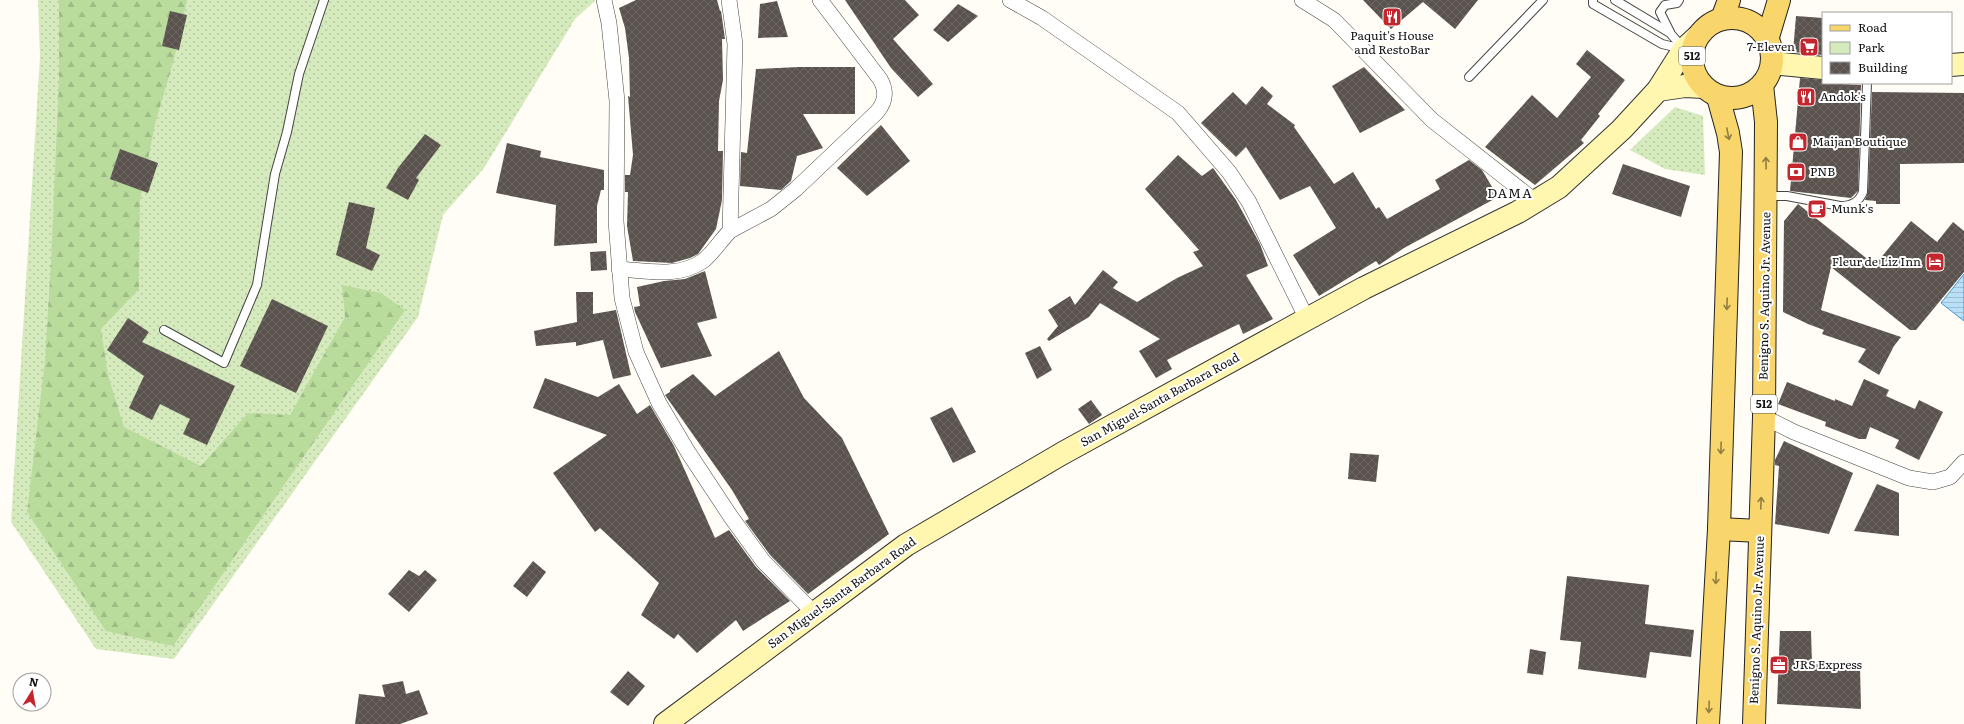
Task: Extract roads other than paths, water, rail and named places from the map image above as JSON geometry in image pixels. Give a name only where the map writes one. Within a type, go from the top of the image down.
[{"type":"main road","points":[[1658,90],[1685,86],[1734,99],[1749,95],[1762,85],[1769,74],[1772,63],[1768,40],[1779,0]]},
{"type":"main road","name":"512","points":[[1708,724],[1719,529],[1731,152],[1728,133],[1710,92],[1695,76],[1691,63],[1691,43],[1704,29],[1726,10],[1736,18],[1748,22],[1759,29],[1768,40]]},
{"type":"main road","name":"San Miguel-Santa Barbara Road","points":[[666,724],[906,545],[1070,449],[1307,319],[1364,288],[1518,212],[1559,187],[1622,129],[1658,90],[1691,43]]},
{"type":"main road","points":[[1772,63],[1822,68]]},
{"type":"main road","points":[[1952,65],[1964,64]]},
{"type":"main road","name":"Benigno S. Aquino Jr. Avenue","points":[[1754,724],[1764,418],[1766,122],[1762,85]]},
{"type":"main road","points":[[1719,529],[1760,531]]},
{"type":"street","points":[[604,0],[609,23],[617,101],[616,221],[619,269],[622,298],[636,352],[659,403],[688,452],[731,517],[763,561],[814,614]]},
{"type":"street","points":[[619,269],[678,272],[688,270],[704,260],[730,231],[771,210],[796,189],[877,112],[884,101],[885,87],[820,0]]},
{"type":"street","points":[[1010,0],[1042,18],[1178,113],[1229,172],[1249,202],[1307,319]]},
{"type":"street","points":[[1302,0],[1334,20],[1432,120],[1536,201]]},
{"type":"street","points":[[730,231],[735,44],[732,1]]},
{"type":"street","points":[[1764,418],[1794,432],[1909,478],[1933,482],[1950,477],[1964,462]]},
{"type":"lane","points":[[164,330],[224,363],[257,285],[275,174],[287,132],[299,74],[324,0]]},
{"type":"lane","points":[[1468,77],[1543,0]]},
{"type":"lane","points":[[1593,0],[1593,4],[1662,44],[1691,43]]},
{"type":"lane","points":[[1615,0],[1670,33],[1691,43]]},
{"type":"lane","points":[[1670,33],[1660,12],[1665,5],[1677,3],[1679,0]]},
{"type":"lane","points":[[1766,196],[1787,196],[1840,206],[1849,206],[1860,198],[1863,192],[1867,84]]},
{"type":"water","points":[[1964,274],[1964,321],[1941,303]]},
{"type":"place","name":"Paquit's House and RestoBar","points":[[1392,17]]},
{"type":"place","name":"7-Eleven","points":[[1809,47]]},
{"type":"place","name":"Andok's","points":[[1806,97]]},
{"type":"place","name":"Maijan Boutique","points":[[1798,142]]},
{"type":"place","name":"PNB","points":[[1796,172]]},
{"type":"place","name":"Munk's","points":[[1817,209]]},
{"type":"place","name":"Fleur de Liz Inn","points":[[1935,262]]},
{"type":"place","name":"JRS Express","points":[[1779,665]]},
{"type":"district","name":"DAMA","points":[[1510,193]]}]
